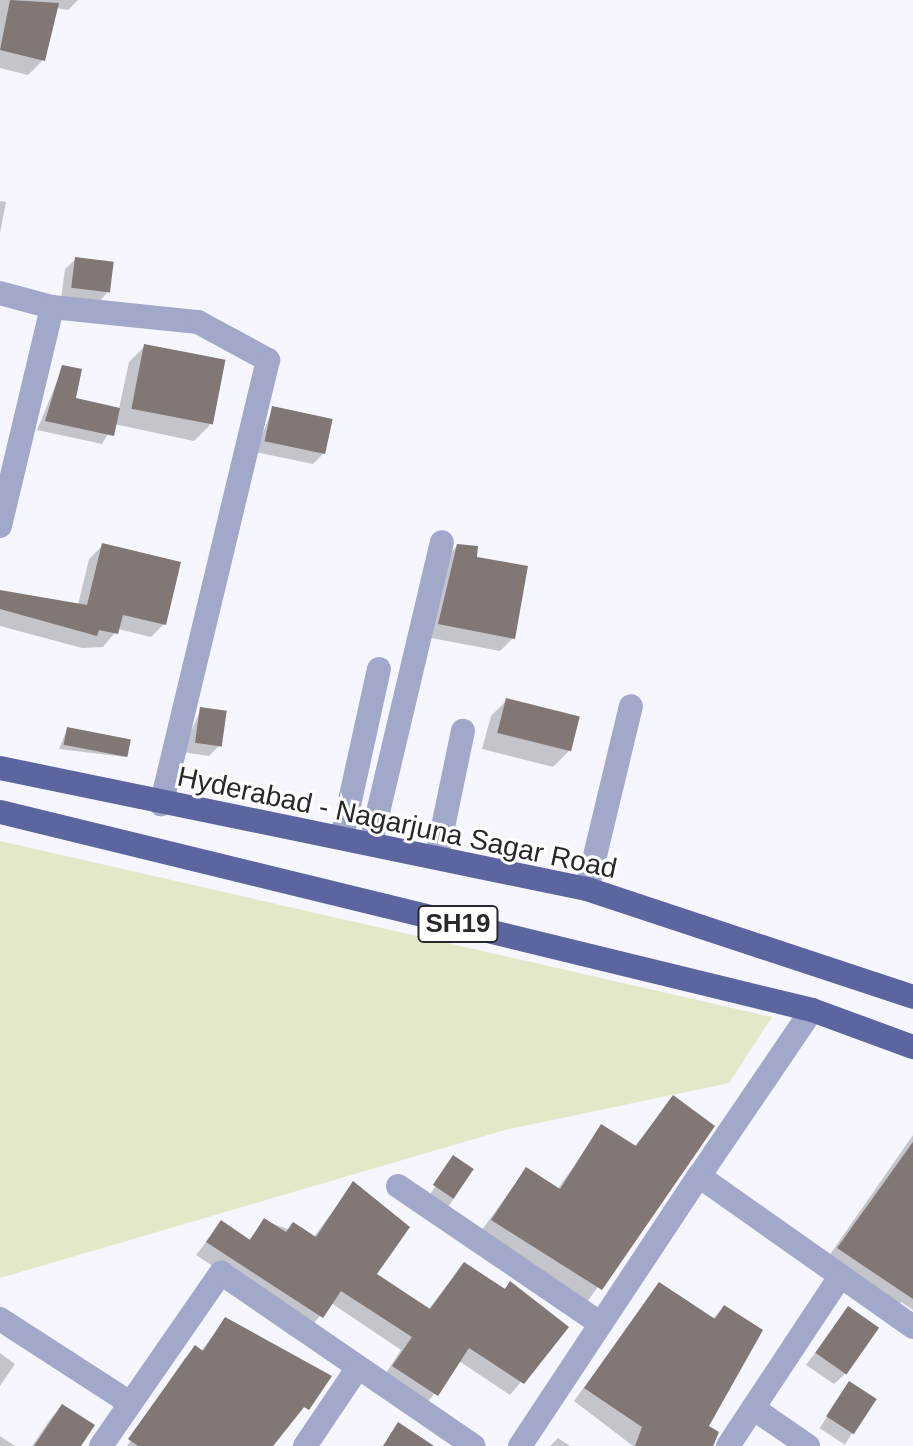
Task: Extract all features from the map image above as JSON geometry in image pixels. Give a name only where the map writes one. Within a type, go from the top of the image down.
[{"type":"main road","name":"Hyderabad - Nagarjuna Sagar Road","points":[[0,768],[161,804],[371,842],[587,889],[912,994]]},
{"type":"main road","name":"SH19","points":[[0,812],[812,1010],[913,1047]]},
{"type":"street","points":[[0,293],[52,307],[198,322],[268,360],[161,804]]},
{"type":"street","points":[[0,526],[52,307]]},
{"type":"street","points":[[371,842],[442,542]]},
{"type":"street","points":[[342,837],[379,669]]},
{"type":"street","points":[[587,889],[631,706]]},
{"type":"street","points":[[437,856],[463,731]]},
{"type":"street","points":[[520,1446],[812,1010]]},
{"type":"street","points":[[699,1176],[913,1327]]},
{"type":"street","points":[[398,1186],[601,1324]]},
{"type":"street","points":[[101,1446],[221,1273],[357,1369],[474,1446]]},
{"type":"street","points":[[728,1446],[840,1277]]},
{"type":"street","points":[[0,1319],[130,1403]]},
{"type":"street","points":[[305,1446],[357,1369]]},
{"type":"street","points":[[753,1408],[808,1446]]},
{"type":"green space","points":[[0,841],[772,1017],[729,1083],[505,1130],[0,1278]]},
{"type":"building","points":[[10,0],[59,3],[45,61],[0,50]]},
{"type":"building","points":[[75,257],[114,262],[110,293],[71,288]]},
{"type":"building","points":[[144,344],[225,360],[213,425],[131,409]]},
{"type":"building","points":[[62,365],[82,369],[76,398],[120,408],[114,436],[45,421]]},
{"type":"building","points":[[272,406],[333,419],[325,454],[265,441]]},
{"type":"building","points":[[102,543],[181,562],[166,625],[123,615],[118,634],[99,630],[97,636],[0,609],[0,590],[87,605]]},
{"type":"building","points":[[457,544],[478,546],[477,557],[528,566],[515,639],[438,624]]},
{"type":"building","points":[[506,698],[580,716],[571,751],[497,733]]},
{"type":"building","points":[[200,707],[227,711],[222,746],[195,743]]},
{"type":"building","points":[[67,727],[131,739],[127,757],[64,745]]},
{"type":"building","points":[[673,1095],[715,1126],[602,1290],[491,1220],[526,1167],[560,1189],[601,1124],[636,1146]]},
{"type":"building","points":[[913,1142],[913,1299],[837,1248]]},
{"type":"building","points":[[453,1155],[474,1169],[454,1199],[433,1185]]},
{"type":"building","points":[[353,1181],[410,1227],[377,1274],[430,1309],[464,1262],[505,1289],[510,1281],[569,1327],[524,1384],[469,1348],[438,1396],[392,1366],[412,1337],[341,1291],[323,1318],[206,1242],[221,1220],[250,1240],[264,1218],[286,1232],[293,1222],[316,1237]]},
{"type":"building","points":[[659,1282],[715,1319],[724,1305],[763,1330],[709,1426],[719,1432],[713,1446],[635,1446],[642,1427],[584,1388]]},
{"type":"building","points":[[848,1306],[879,1328],[846,1374],[815,1353]]},
{"type":"building","points":[[225,1317],[332,1376],[309,1410],[304,1407],[273,1446],[138,1446],[128,1439],[195,1345],[203,1351]]},
{"type":"building","points":[[849,1381],[877,1399],[854,1434],[826,1416]]},
{"type":"building","points":[[62,1404],[95,1425],[81,1446],[34,1446]]},
{"type":"building","points":[[398,1422],[434,1446],[383,1446]]}]
